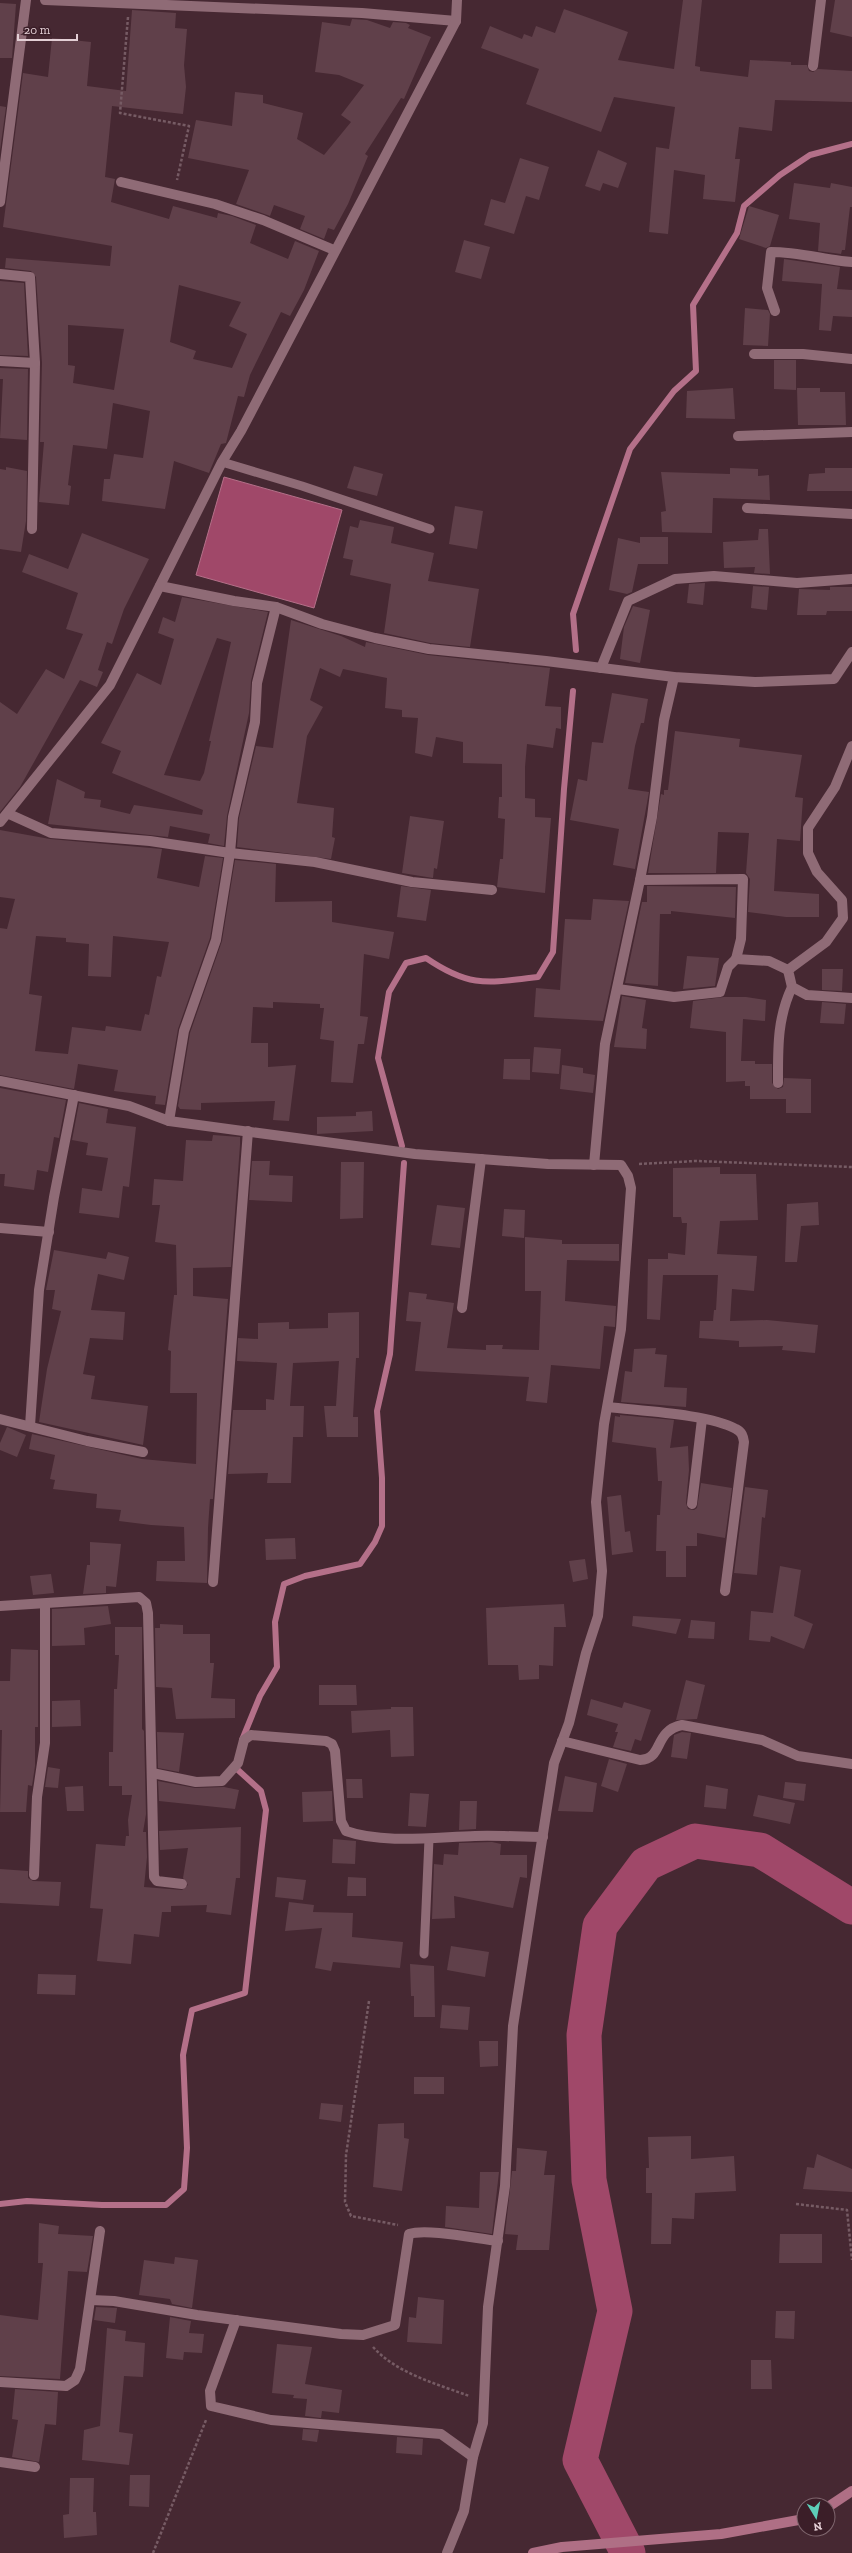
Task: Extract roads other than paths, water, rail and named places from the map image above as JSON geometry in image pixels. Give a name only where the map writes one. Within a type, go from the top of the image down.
[{"type":"main road","points":[[836,2502],[852,2491]]},
{"type":"main road","points":[[533,2553],[562,2546],[721,2534],[796,2520]]},
{"type":"street","points":[[0,202],[26,0]]},
{"type":"street","points":[[45,0],[129,5],[147,3],[362,12],[456,21]]},
{"type":"street","points":[[0,822],[9,814],[110,685],[222,462],[241,431],[334,250],[456,21],[457,0]]},
{"type":"street","points":[[813,66],[821,0]]},
{"type":"street","points":[[121,182],[173,196],[215,204],[256,218],[334,250]]},
{"type":"street","points":[[775,311],[767,288],[771,252],[795,252],[823,260],[852,262]]},
{"type":"street","points":[[0,274],[30,278],[35,363],[32,529]]},
{"type":"street","points":[[754,354],[803,354],[852,359]]},
{"type":"street","points":[[0,361],[35,363]]},
{"type":"street","points":[[738,436],[852,432]]},
{"type":"street","points":[[747,508],[852,514]]},
{"type":"street","points":[[601,668],[628,601],[675,579],[714,576],[797,583],[852,579]]},
{"type":"street","points":[[160,586],[234,601],[276,607],[322,624],[375,638],[429,649],[601,668],[674,678],[755,682],[834,679],[852,652]]},
{"type":"street","points":[[169,1121],[184,1031],[216,940],[230,853],[233,817],[255,722],[257,683],[276,607]]},
{"type":"street","points":[[594,1165],[605,1044],[618,989],[652,817],[664,720],[674,678]]},
{"type":"street","points":[[788,970],[826,942],[843,918],[842,900],[817,872],[808,853],[808,828],[835,787],[852,746]]},
{"type":"street","points":[[9,814],[51,833],[150,841],[230,853],[315,862],[412,882],[492,890]]},
{"type":"street","points":[[618,989],[674,997],[720,992],[728,967],[736,958],[741,939],[743,879],[640,880]]},
{"type":"street","points":[[736,958],[769,961],[788,970]]},
{"type":"street","points":[[778,1083],[778,1041],[783,1006],[792,986],[788,970]]},
{"type":"street","points":[[792,986],[807,995],[852,998]]},
{"type":"street","points":[[0,1081],[129,1106],[169,1121],[415,1154],[481,1159],[621,1165],[628,1176],[631,1188],[621,1329],[604,1424],[596,1502],[602,1571],[598,1616],[562,1741],[554,1763],[513,2026],[505,2186],[488,2307],[484,2371],[483,2423],[473,2457],[464,2511],[447,2553]]},
{"type":"street","points":[[30,1426],[35,1334],[49,1232],[74,1095]]},
{"type":"street","points":[[213,1582],[248,1131]]},
{"type":"street","points":[[462,1308],[481,1159]]},
{"type":"street","points":[[0,1228],[49,1232]]},
{"type":"street","points":[[608,1407],[702,1419],[737,1429],[743,1434],[744,1442],[725,1591]]},
{"type":"street","points":[[0,1419],[87,1441],[144,1452]]},
{"type":"street","points":[[692,1504],[702,1419]]},
{"type":"street","points":[[0,1606],[139,1597],[146,1603],[148,1613],[154,1877],[157,1881],[182,1884]]},
{"type":"street","points":[[34,1875],[36,1797],[45,1743],[45,1604]]},
{"type":"street","points":[[562,1741],[640,1760],[648,1759],[654,1756],[663,1734],[672,1727],[682,1725],[762,1740],[798,1756],[852,1764]]},
{"type":"street","points":[[152,1773],[196,1782],[222,1781],[238,1763],[244,1740],[251,1735],[326,1741],[332,1744],[335,1751],[341,1821],[346,1831],[357,1835],[429,1838],[475,1836],[543,1837]]},
{"type":"street","points":[[0,2382],[66,2386],[75,2380],[80,2369],[100,2231]]},
{"type":"street","points":[[91,2300],[114,2301],[236,2320],[341,2334],[362,2334],[395,2325],[409,2234],[415,2232],[440,2234],[498,2242]]},
{"type":"street","points":[[236,2320],[210,2391],[211,2406],[271,2420],[441,2434],[473,2457]]},
{"type":"street","points":[[0,2462],[35,2467]]},
{"type":"lane","points":[[222,462],[302,486],[430,529]]},
{"type":"lane","points":[[424,1954],[429,1838]]},
{"type":"waterway","points":[[576,650],[573,614],[630,449],[674,391],[696,371],[693,305],[737,233],[744,206],[780,175],[810,155],[852,144]]},
{"type":"waterway","points":[[402,1146],[378,1058],[389,992],[406,963],[426,958],[441,968],[467,979],[492,982],[538,977],[553,952],[564,789],[573,691]]},
{"type":"waterway","points":[[242,1740],[260,1696],[277,1667],[275,1622],[284,1584],[305,1576],[360,1564],[375,1542],[382,1526],[382,1478],[377,1411],[390,1354],[404,1163]]},
{"type":"waterway","points":[[0,2204],[27,2201],[102,2205],[166,2205],[184,2189],[187,2148],[183,2055],[192,2010],[245,1993],[266,1810],[261,1791],[238,1770],[235,1764]]},
{"type":"waterway","points":[[628,2553],[580,2460],[615,2311],[589,2180],[584,2035],[600,1926],[646,1864],[695,1841],[760,1850],[852,1907]]}]
